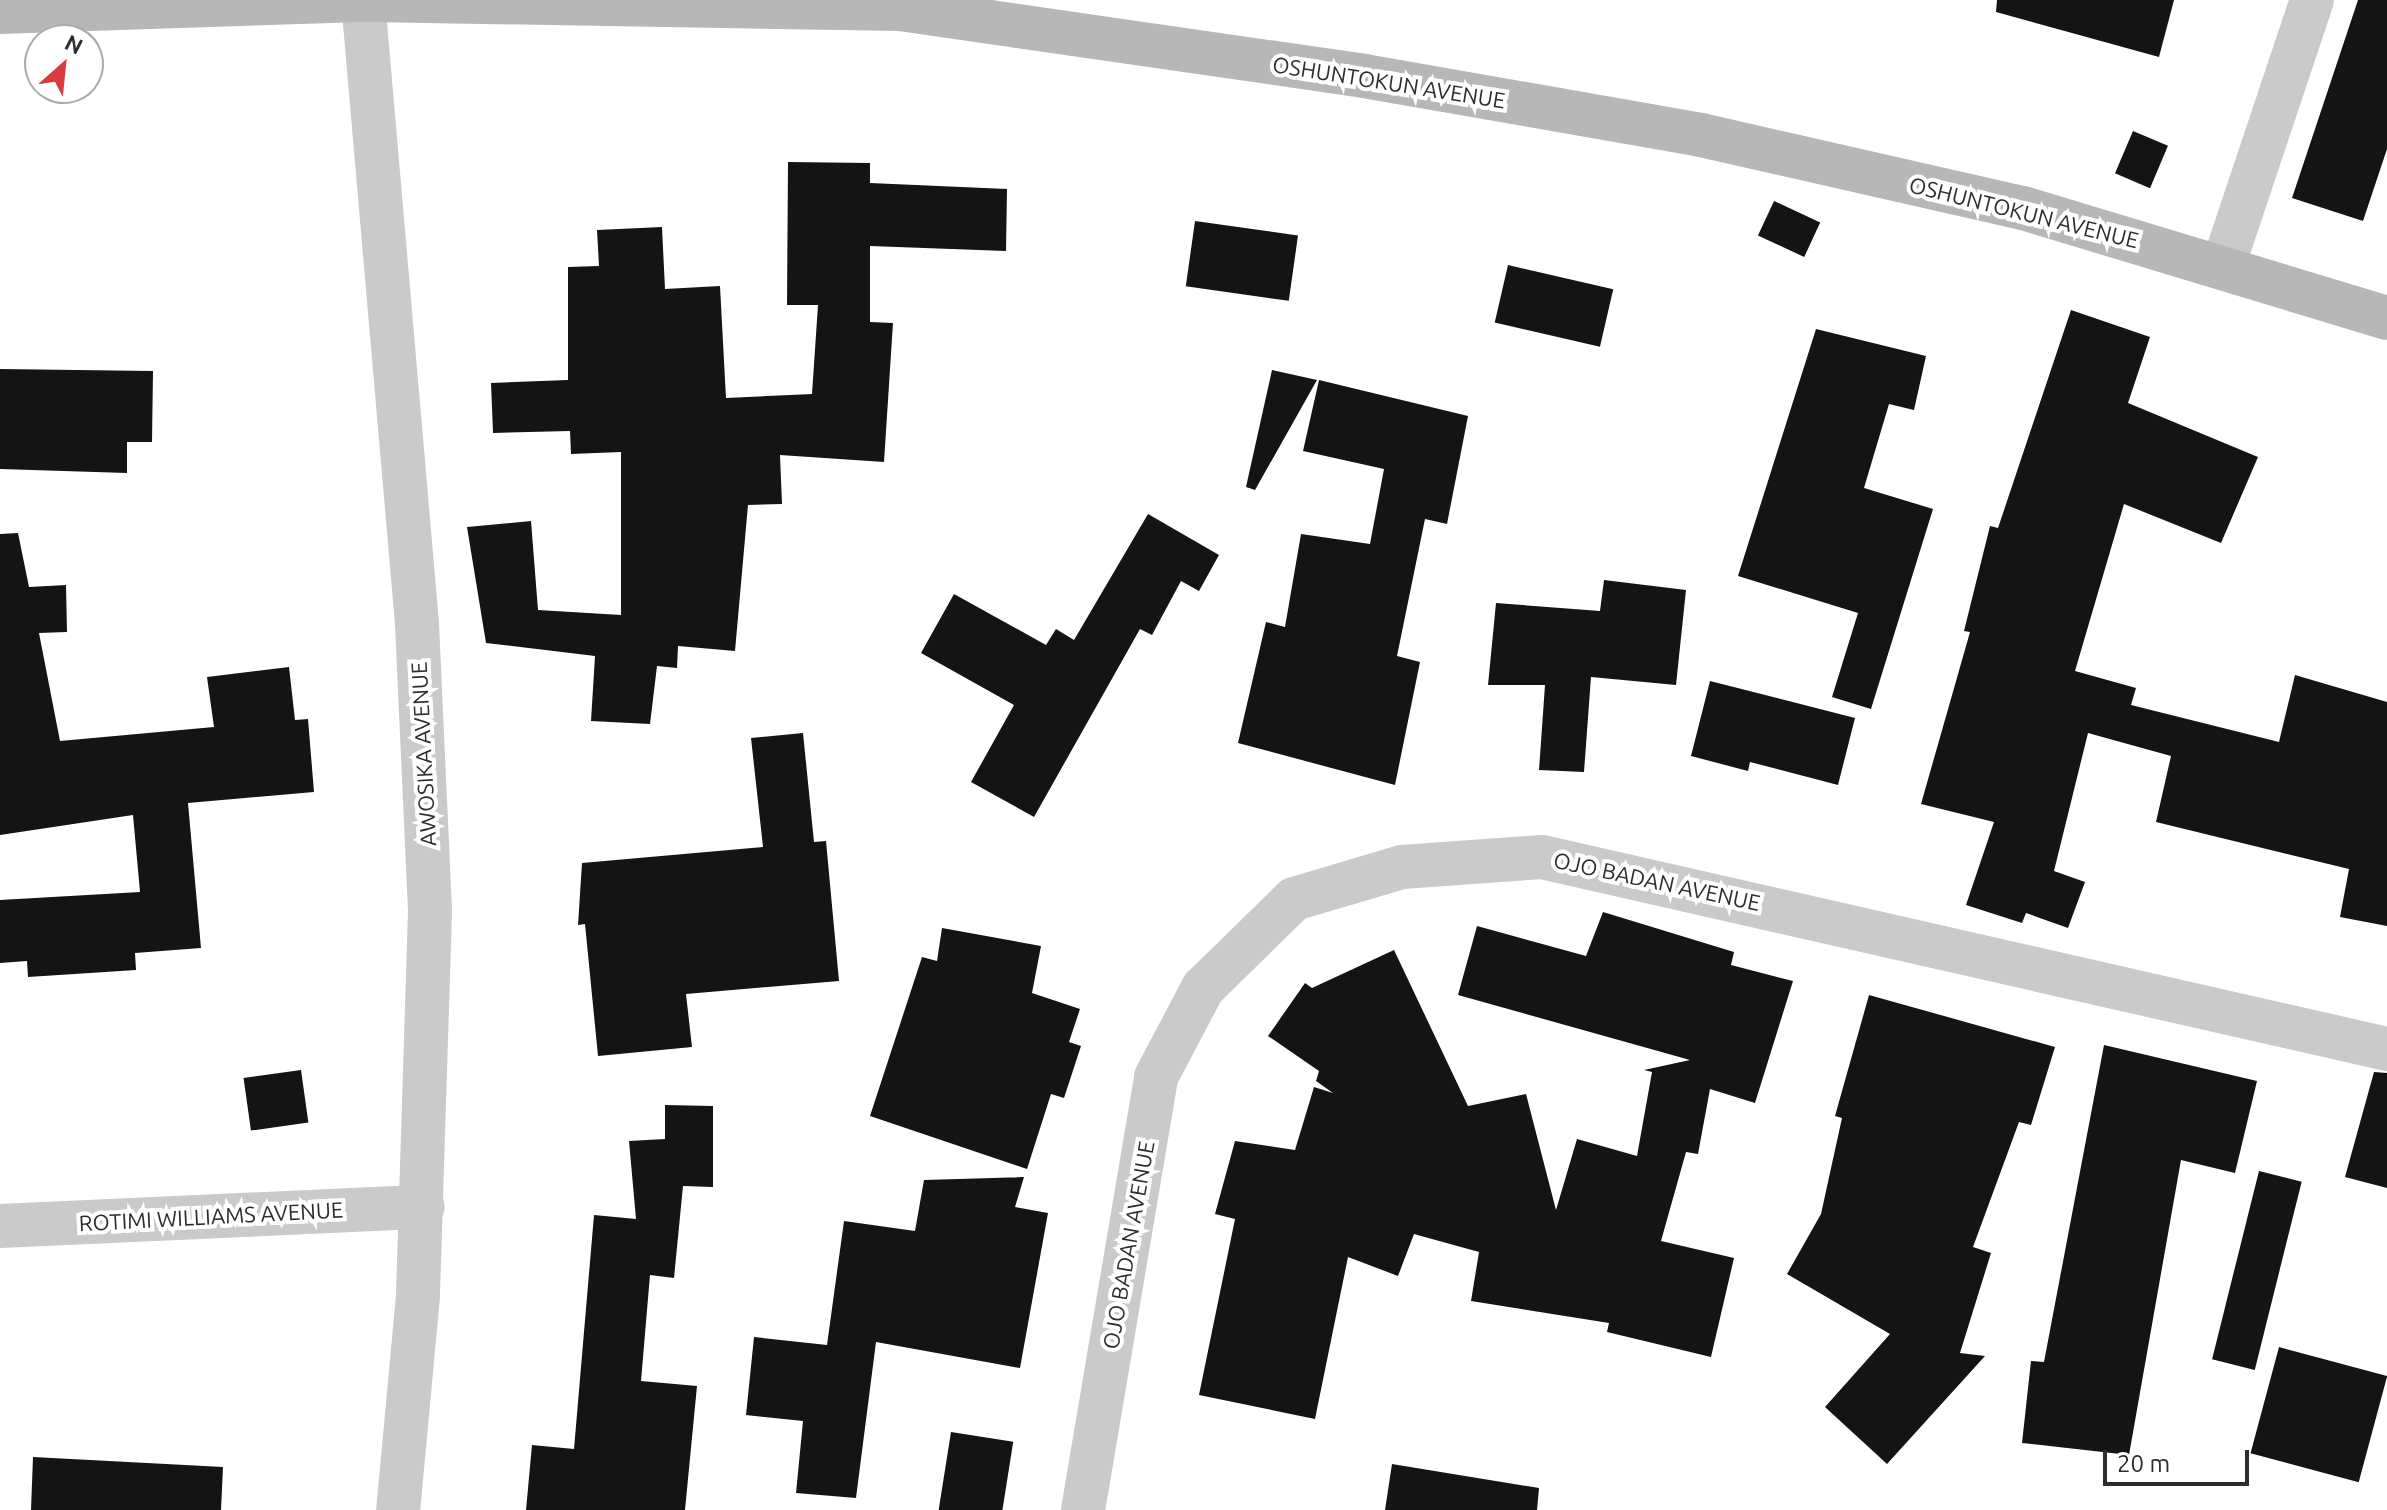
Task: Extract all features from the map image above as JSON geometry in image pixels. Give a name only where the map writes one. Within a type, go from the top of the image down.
[{"type":"main road","name":"OSHUNTOKUN AVENUE","points":[[0,12],[364,0],[898,4],[1364,76],[1701,135],[2023,208],[2387,318]]},
{"type":"street","name":"AWOSIKA AVENUE","points":[[364,0],[417,624],[430,912],[423,1207],[398,1510]]},
{"type":"street","points":[[2223,266],[2312,0]]},
{"type":"street","name":"OJO BADAN AVENUE","points":[[1083,1510],[1156,1077],[1203,988],[1294,899],[1402,867],[1542,857],[2387,1049]]},
{"type":"street","name":"ROTIMI WILLIAMS AVENUE","points":[[0,1226],[423,1207]]},
{"type":"building","points":[[1997,0],[2174,0],[2159,57],[1996,12]]},
{"type":"building","points":[[2358,0],[2387,0],[2387,149],[2363,221],[2292,198]]},
{"type":"building","points":[[2133,131],[2168,146],[2150,188],[2115,173]]},
{"type":"building","points":[[788,162],[870,163],[870,183],[1007,189],[1006,251],[870,246],[870,322],[893,323],[884,462],[780,455],[782,504],[748,505],[735,651],[678,646],[677,668],[657,666],[650,724],[591,721],[595,656],[486,643],[467,527],[531,521],[538,610],[621,615],[621,452],[571,454],[570,431],[493,433],[491,383],[568,380],[568,267],[599,266],[597,230],[662,227],[665,289],[720,286],[726,398],[812,394],[818,305],[787,305]]},
{"type":"building","points":[[1774,201],[1820,223],[1804,257],[1758,235]]},
{"type":"building","points":[[1195,221],[1298,235],[1289,301],[1186,286]]},
{"type":"building","points":[[1508,265],[1613,289],[1600,347],[1495,322]]},
{"type":"building","points":[[2071,310],[2150,337],[2128,403],[2258,457],[2221,543],[2124,504],[2075,671],[2136,688],[2131,705],[2279,742],[2295,675],[2387,702],[2387,926],[2340,917],[2349,869],[2156,822],[2171,756],[2088,733],[2054,871],[2085,882],[2068,928],[2026,913],[2022,923],[1966,905],[1994,822],[1921,804],[1970,632],[1964,631],[1990,526],[1998,528]]},
{"type":"building","points":[[1816,329],[1926,356],[1914,410],[1889,404],[1864,488],[1933,509],[1871,709],[1832,697],[1858,613],[1738,576]]},
{"type":"building","points":[[0,369],[153,371],[152,442],[127,442],[127,473],[0,469]]},
{"type":"building","points":[[1272,370],[1317,380],[1255,490],[1246,487]]},
{"type":"building","points":[[1319,380],[1468,416],[1447,524],[1425,519],[1397,656],[1420,662],[1395,785],[1238,743],[1266,622],[1285,627],[1301,534],[1370,544],[1384,469],[1303,451]]},
{"type":"building","points":[[1148,514],[1219,555],[1199,591],[1181,581],[1152,635],[1140,629],[1034,817],[971,782],[1014,705],[921,653],[954,594],[1046,645],[1056,629],[1074,640]]},
{"type":"building","points":[[18,533],[29,587],[66,585],[67,632],[39,633],[60,741],[214,727],[207,677],[289,667],[295,720],[308,719],[314,792],[188,803],[201,948],[135,953],[136,970],[28,977],[27,961],[0,963],[0,900],[140,892],[133,815],[0,835],[0,534]]},
{"type":"building","points":[[1604,580],[1686,590],[1676,685],[1591,677],[1584,772],[1539,770],[1545,685],[1488,685],[1496,603],[1600,611]]},
{"type":"building","points":[[1710,681],[1855,718],[1838,785],[1750,762],[1748,771],[1691,756]]},
{"type":"building","points":[[803,733],[814,842],[826,841],[839,981],[686,994],[692,1047],[598,1056],[585,924],[578,925],[582,863],[763,847],[751,738]]},
{"type":"building","points":[[1603,912],[1734,952],[1731,965],[1793,981],[1755,1103],[1710,1089],[1698,1154],[1686,1152],[1661,1241],[1734,1258],[1711,1357],[1607,1332],[1609,1323],[1471,1301],[1479,1252],[1414,1234],[1398,1276],[1348,1257],[1315,1419],[1199,1395],[1235,1219],[1215,1214],[1235,1141],[1295,1150],[1314,1087],[1333,1093],[1316,1081],[1319,1071],[1268,1036],[1305,983],[1312,988],[1394,950],[1468,1106],[1526,1094],[1556,1210],[1577,1139],[1637,1156],[1652,1072],[1644,1070],[1690,1060],[1458,995],[1477,926],[1586,956]]},
{"type":"building","points":[[942,928],[1041,946],[1032,993],[1080,1009],[1069,1042],[1081,1046],[1064,1098],[1051,1094],[1027,1169],[870,1116],[922,957],[937,961]]},
{"type":"building","points":[[1869,995],[2055,1047],[2031,1125],[2019,1122],[1973,1247],[1991,1253],[1960,1353],[1985,1356],[1887,1464],[1825,1407],[1890,1334],[1787,1274],[1821,1214],[1842,1118],[1835,1116]]},
{"type":"building","points":[[2104,1045],[2257,1081],[2235,1173],[2181,1160],[2129,1455],[2022,1443],[2031,1361],[2044,1362]]},
{"type":"building","points":[[301,1070],[308,1122],[251,1131],[244,1078]]},
{"type":"building","points":[[2374,1072],[2387,1073],[2387,1188],[2345,1177]]},
{"type":"building","points":[[665,1105],[713,1106],[713,1187],[683,1186],[674,1278],[650,1275],[641,1381],[697,1386],[685,1510],[526,1510],[532,1445],[574,1449],[594,1215],[636,1219],[629,1141],[665,1139]]},
{"type":"building","points":[[2259,1171],[2302,1182],[2255,1370],[2212,1359]]},
{"type":"building","points":[[1024,1177],[1015,1207],[1048,1213],[1020,1368],[876,1342],[856,1498],[796,1493],[803,1421],[746,1415],[754,1337],[827,1345],[844,1221],[915,1231],[924,1180]]},
{"type":"building","points":[[2279,1347],[2387,1376],[2359,1482],[2251,1453]]},
{"type":"building","points":[[951,1432],[1013,1442],[1002,1510],[939,1510]]},
{"type":"building","points":[[33,1457],[223,1467],[221,1510],[31,1510]]},
{"type":"building","points":[[1392,1464],[1539,1488],[1537,1510],[1385,1510]]}]
